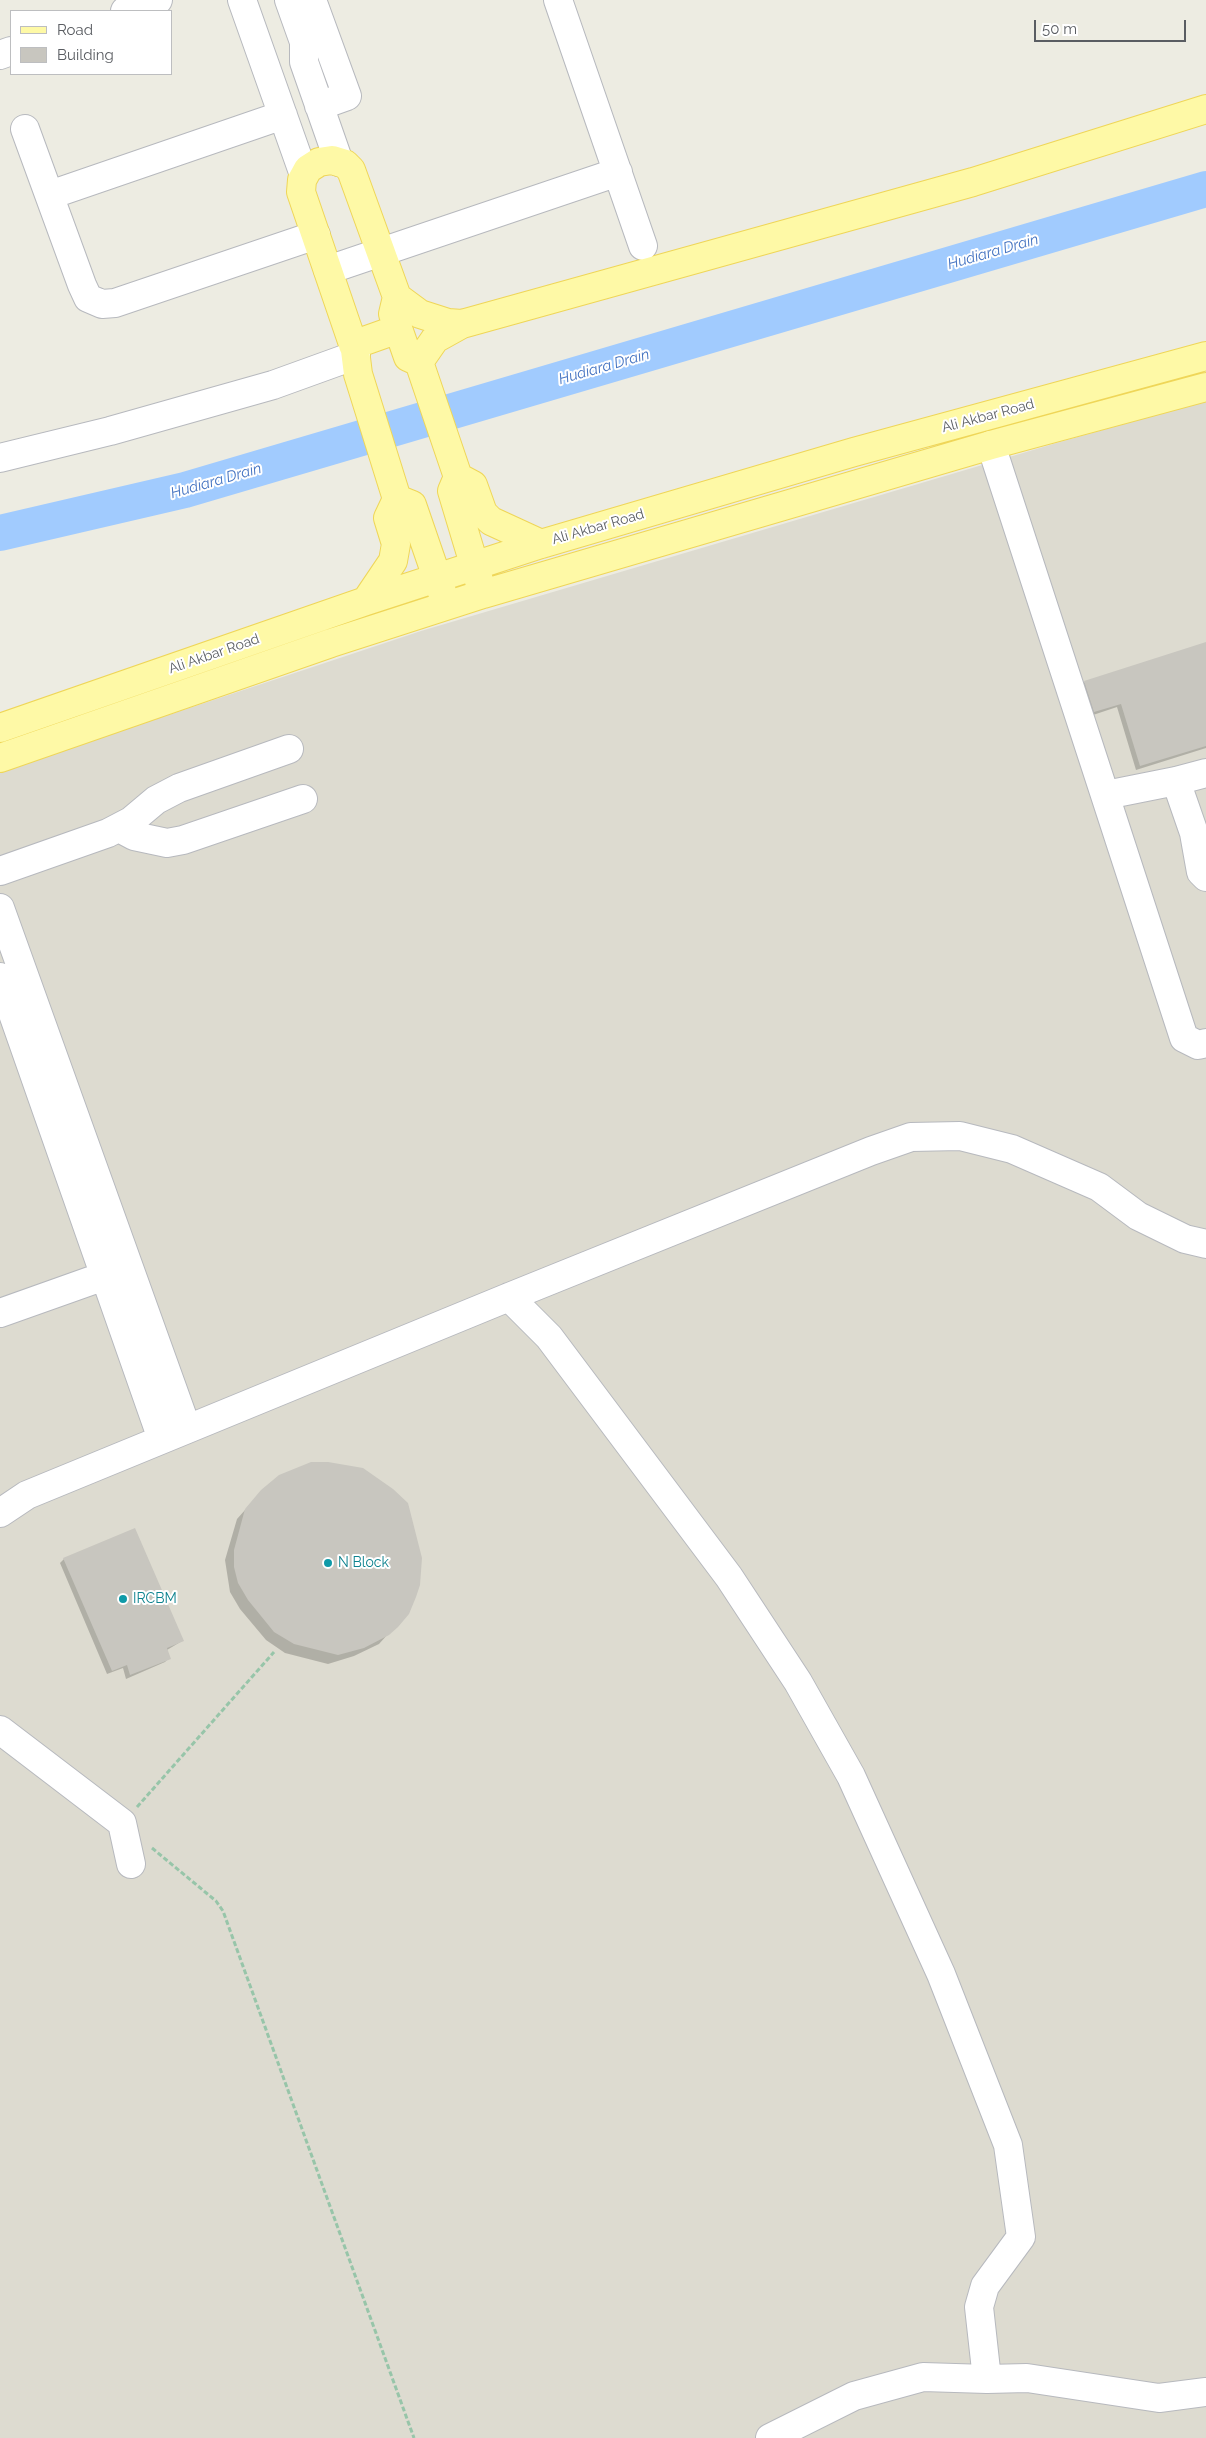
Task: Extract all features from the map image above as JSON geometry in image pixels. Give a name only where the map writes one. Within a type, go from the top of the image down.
[{"type":"main road","points":[[419,364],[432,341],[462,324],[973,182],[1206,109]]},
{"type":"main road","points":[[366,601],[394,561],[396,544],[388,518],[397,499],[356,358],[301,192],[304,175],[319,162],[345,164],[354,175],[397,297],[393,314],[398,329],[408,356],[419,364],[458,477],[452,491],[483,594]]},
{"type":"main road","points":[[397,297],[427,317],[448,323],[462,324]]},
{"type":"main road","points":[[356,358],[398,329]]},
{"type":"main road","name":"Ali Akbar Road","points":[[0,728],[366,601],[541,544],[854,452],[1206,356]]},
{"type":"main road","name":"Ali Akbar Road","points":[[0,758],[331,643],[483,594],[991,445],[1206,387]]},
{"type":"main road","points":[[458,477],[473,485],[483,513],[491,521],[541,544]]},
{"type":"main road","points":[[397,499],[412,505],[446,606]]},
{"type":"street","points":[[128,10],[158,0]]},
{"type":"street","points":[[242,0],[304,175]]},
{"type":"street","points":[[289,0],[304,42],[304,62],[338,162]]},
{"type":"street","points":[[312,0],[347,96],[319,106]]},
{"type":"street","points":[[558,0],[643,246]]},
{"type":"street","points":[[50,195],[283,115]]},
{"type":"street","points":[[25,129],[82,285],[88,298],[102,304],[115,302],[316,235]]},
{"type":"street","points":[[328,270],[618,172]]},
{"type":"street","points":[[0,458],[110,431],[263,388],[356,358]]},
{"type":"street","points":[[991,445],[1184,1038],[1198,1045],[1206,1043]]},
{"type":"street","points":[[0,871],[119,828],[156,800],[180,788],[289,749]]},
{"type":"street","points":[[1106,795],[1176,782],[1206,773]]},
{"type":"street","points":[[1176,782],[1194,833],[1201,872],[1206,877]]},
{"type":"street","points":[[119,828],[134,836],[167,843],[183,840],[303,799]]},
{"type":"street","points":[[0,908],[117,1272],[175,1434]]},
{"type":"street","points":[[0,977],[117,1272]]},
{"type":"street","points":[[0,1513],[27,1495],[509,1296],[870,1151],[910,1137],[960,1136],[1012,1149],[1099,1187],[1138,1216],[1185,1239],[1206,1244]]},
{"type":"street","points":[[0,1312],[117,1272]]},
{"type":"street","points":[[509,1296],[549,1337],[729,1577],[798,1682],[851,1776],[941,1974],[1008,2146],[1021,2237],[985,2286],[979,2307],[987,2379]]},
{"type":"street","points":[[0,1730],[122,1823],[141,1856]]},
{"type":"street","points":[[770,2438],[854,2396],[924,2377],[1027,2378],[1159,2398],[1206,2392]]},
{"type":"path","points":[[122,1823],[274,1652]]},
{"type":"path","points":[[141,1856],[216,1901],[223,1912],[414,2438]]},
{"type":"shaded area","points":[[1206,401],[1206,2438],[0,2438],[0,771],[421,631],[1060,442]]},
{"type":"building","points":[[1206,642],[1206,746],[1140,766],[1121,704],[1094,712],[1084,681]]},
{"type":"building","name":"N Block","points":[[311,1462],[328,1462],[363,1468],[393,1489],[408,1503],[422,1558],[420,1585],[416,1597],[409,1614],[398,1627],[389,1635],[364,1648],[338,1655],[294,1644],[274,1632],[248,1600],[238,1583],[234,1567],[234,1550],[245,1509],[261,1490],[279,1475]]},
{"type":"building","name":"IRCBM","points":[[135,1528],[184,1641],[167,1648],[171,1659],[130,1675],[127,1665],[112,1671],[63,1558]]},
{"type":"waterway","name":"Hudiara Drain","points":[[0,533],[185,490],[1206,189]]},
{"type":"place","name":"N Block","points":[[328,1563]]},
{"type":"place","name":"IRCBM","points":[[123,1599]]}]
